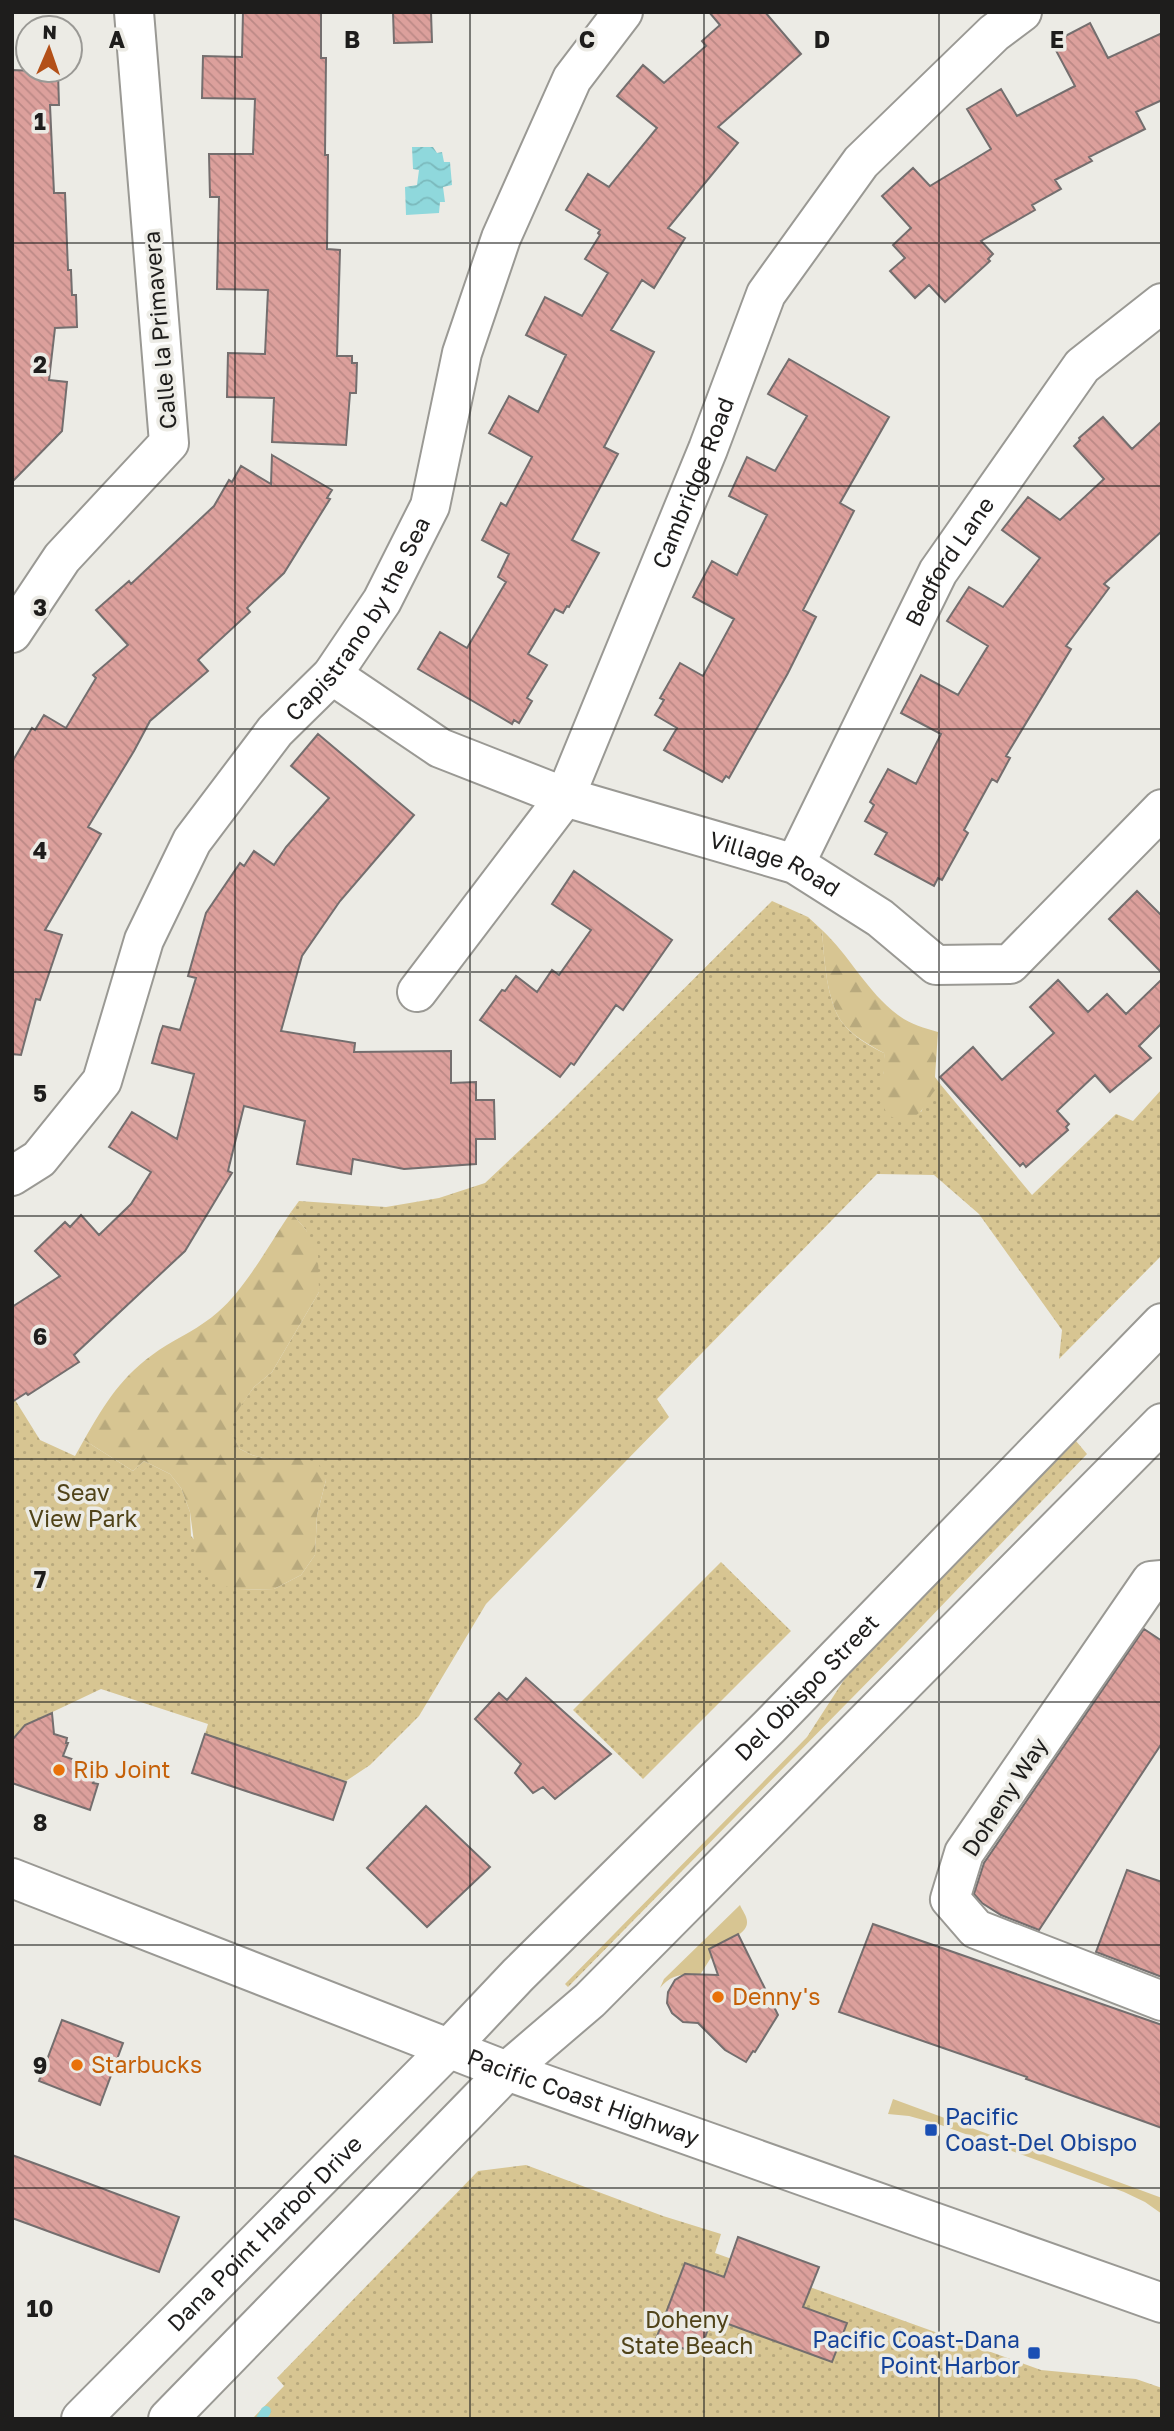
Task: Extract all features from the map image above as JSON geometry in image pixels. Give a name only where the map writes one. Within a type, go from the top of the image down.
[{"type":"main road","name":"Calle la Primavera","points":[[12,634],[62,558],[169,443],[134,12]]},
{"type":"main road","name":"Capistrano by the Sea","points":[[12,1176],[39,1159],[102,1081],[144,940],[192,841],[275,731],[332,675],[382,601],[430,506],[462,353],[501,238],[572,79],[623,12]]},
{"type":"main road","name":"Cambridge Road","points":[[417,992],[565,797],[708,449],[766,295],[861,162],[994,33],[1022,12]]},
{"type":"main road","name":"Bedford Lane","points":[[795,864],[938,572],[1082,366],[1162,303]]},
{"type":"main road","name":"Village Road","points":[[332,675],[440,748],[565,797],[795,864],[880,918],[936,965],[1010,964],[1162,809]]},
{"type":"main road","name":"Del Obispo Street","points":[[449,2048],[513,1980],[769,1727],[1162,1323]]},
{"type":"main road","points":[[168,2419],[507,2071],[590,2000],[1162,1423]]},
{"type":"main road","name":"Doheny Way","points":[[1162,1580],[1151,1581],[964,1853],[950,1899],[976,1930],[1162,2001]]},
{"type":"main road","name":"Pacific Coast Highway","points":[[12,1878],[507,2071],[1162,2304]]},
{"type":"main road","name":"Dana Point Harbor Drive","points":[[81,2419],[449,2048]]},
{"type":"green space","name":"Seav View Park","points":[[772,901],[808,917],[822,930],[827,977],[836,1012],[855,1035],[884,1053],[886,1065],[883,1074],[921,1112],[930,1093],[941,1085],[1032,1195],[1116,1114],[1133,1121],[1162,1089],[1162,1255],[1059,1359],[1062,1330],[979,1214],[934,1175],[877,1174],[657,1399],[669,1417],[486,1604],[419,1716],[370,1765],[346,1781],[205,1734],[208,1724],[101,1689],[25,1725],[12,1740],[12,1395],[40,1440],[75,1456],[84,1440],[133,1471],[144,1461],[170,1474],[181,1488],[190,1512],[191,1536],[238,1590],[274,1589],[301,1575],[315,1555],[317,1515],[326,1480],[301,1458],[266,1459],[240,1449],[231,1434],[230,1420],[254,1387],[272,1372],[319,1292],[306,1230],[291,1212],[299,1201],[386,1207],[439,1198],[485,1183]]},
{"type":"green space","points":[[822,930],[887,1006],[907,1021],[938,1032],[935,1077],[941,1085],[917,1115],[902,1120],[892,1117],[886,1111],[882,1092],[884,1053],[850,1031],[836,1012],[827,977]]},
{"type":"green space","points":[[291,1212],[306,1230],[318,1254],[319,1292],[272,1372],[254,1387],[231,1420],[231,1433],[240,1449],[252,1455],[266,1459],[302,1458],[318,1463],[326,1480],[317,1515],[315,1555],[301,1575],[274,1589],[238,1590],[215,1583],[196,1557],[190,1512],[181,1488],[170,1474],[144,1461],[133,1471],[84,1440],[107,1402],[134,1370],[159,1350],[204,1323],[228,1302],[248,1278]]},
{"type":"green space","points":[[1076,1441],[1087,1454],[904,1645],[568,1987],[565,1984],[807,1737],[853,1666]]},
{"type":"green space","points":[[721,1562],[791,1631],[643,1779],[573,1710]]},
{"type":"green space","points":[[740,1905],[747,1920],[743,1931],[709,1949],[712,1956],[700,1975],[678,1976],[660,1988],[664,1979]]},
{"type":"green space","points":[[893,2099],[1162,2198],[1162,2214],[1124,2192],[938,2124],[909,2116],[888,2114]]},
{"type":"green space","name":"Doheny State Beach","points":[[526,2165],[663,2216],[721,2234],[715,2253],[1041,2370],[1136,2379],[1162,2388],[1162,2419],[252,2419],[284,2386],[277,2378],[478,2171]]},
{"type":"water","points":[[412,147],[433,147],[437,153],[442,152],[444,162],[450,162],[452,185],[443,187],[445,202],[440,202],[439,213],[406,215],[405,187],[417,185],[419,170],[413,169]]},
{"type":"building","points":[[243,12],[321,12],[321,58],[326,58],[327,249],[340,250],[337,356],[352,356],[352,363],[357,363],[356,393],[350,393],[346,445],[272,442],[274,398],[227,397],[228,353],[265,354],[268,290],[217,289],[219,197],[210,197],[209,154],[253,154],[255,99],[202,98],[203,56],[242,57]]},
{"type":"building","points":[[393,12],[431,12],[432,42],[394,43]]},
{"type":"building","points":[[709,12],[765,12],[801,54],[718,127],[738,143],[668,228],[685,238],[654,288],[642,280],[611,330],[654,352],[604,447],[618,454],[572,540],[599,553],[569,607],[567,606],[563,613],[555,609],[528,654],[547,665],[527,698],[532,701],[519,723],[514,720],[512,724],[418,669],[440,632],[467,648],[506,582],[498,577],[509,554],[482,540],[501,503],[506,506],[532,457],[489,433],[509,396],[538,412],[566,355],[526,335],[545,297],[582,316],[608,273],[585,259],[600,235],[600,230],[566,210],[588,174],[609,187],[657,128],[617,96],[643,65],[664,83],[706,46],[702,41],[720,25]]},
{"type":"building","points":[[1090,23],[1108,58],[1162,33],[1162,100],[1136,112],[1145,129],[1089,157],[1092,161],[1055,180],[1061,189],[1032,205],[1035,210],[981,241],[993,254],[988,259],[990,261],[945,302],[929,285],[915,298],[890,271],[905,258],[893,245],[911,228],[882,196],[913,168],[930,186],[991,149],[967,109],[1001,89],[1017,116],[1075,86],[1052,43]]},
{"type":"building","points":[[12,70],[14,84],[58,84],[59,105],[50,105],[54,193],[65,193],[68,270],[71,270],[72,295],[76,295],[77,327],[55,328],[49,380],[67,382],[62,431],[12,482]]},
{"type":"building","points":[[789,359],[889,417],[840,503],[854,511],[803,610],[816,617],[729,778],[726,776],[722,782],[664,750],[677,728],[655,715],[664,700],[660,698],[680,663],[703,676],[734,619],[693,597],[712,561],[737,575],[767,515],[729,496],[747,457],[775,471],[807,416],[768,394]]},
{"type":"building","points":[[1103,417],[1132,449],[1162,421],[1162,531],[1104,584],[1109,588],[1066,646],[1071,649],[1006,756],[1010,758],[997,782],[992,779],[964,830],[968,833],[942,880],[938,878],[934,886],[875,854],[887,833],[865,821],[874,805],[870,802],[888,769],[916,784],[941,734],[901,713],[921,675],[958,695],[988,646],[947,621],[969,587],[1003,607],[1040,558],[1002,530],[1028,497],[1060,520],[1104,479],[1074,446],[1079,438]]},
{"type":"building","points":[[272,455],[332,490],[327,498],[330,499],[284,573],[247,608],[250,612],[198,660],[208,671],[150,721],[88,827],[101,834],[45,930],[62,935],[40,1000],[36,999],[21,1055],[12,1054],[12,762],[32,728],[35,730],[44,715],[66,728],[96,678],[93,675],[128,645],[96,610],[129,581],[131,584],[214,506],[229,480],[232,482],[241,466],[271,484]]},
{"type":"building","points":[[318,734],[414,815],[340,901],[302,956],[281,1031],[355,1043],[354,1052],[451,1051],[451,1083],[476,1082],[476,1100],[494,1100],[495,1139],[476,1139],[476,1164],[404,1169],[353,1159],[351,1174],[297,1164],[305,1121],[244,1106],[228,1171],[232,1173],[185,1251],[74,1355],[79,1362],[28,1395],[26,1393],[12,1402],[12,1307],[60,1276],[35,1251],[65,1222],[70,1227],[81,1215],[99,1235],[131,1204],[151,1172],[109,1147],[132,1112],[177,1139],[194,1074],[152,1063],[160,1034],[163,1026],[180,1030],[196,978],[188,976],[206,913],[240,863],[244,866],[254,851],[274,865],[286,847],[329,798],[291,766]]},
{"type":"building","points":[[574,871],[672,940],[623,1010],[616,1005],[574,1065],[571,1063],[560,1077],[480,1020],[516,976],[537,992],[552,970],[559,975],[591,930],[552,904]]},
{"type":"building","points":[[1137,891],[1162,916],[1162,973],[1109,919]]},
{"type":"building","points":[[1162,979],[1162,1023],[1139,1046],[1151,1058],[1110,1092],[1095,1075],[1057,1111],[1069,1124],[1066,1127],[1068,1130],[1026,1167],[1023,1163],[1020,1166],[940,1077],[973,1047],[1002,1080],[1054,1033],[1030,1007],[1058,980],[1088,1012],[1107,994],[1126,1014]]},
{"type":"building","points":[[1144,1629],[1162,1641],[1162,1743],[1039,1930],[1001,1915],[982,1903],[974,1894],[984,1863]]},
{"type":"building","points":[[526,1678],[611,1754],[555,1799],[543,1787],[533,1793],[515,1773],[521,1764],[475,1719],[499,1693],[507,1700]]},
{"type":"building","name":"Rib Joint","points":[[52,1713],[54,1734],[67,1738],[63,1756],[98,1768],[93,1783],[98,1784],[90,1810],[12,1783],[12,1740],[25,1725]]},
{"type":"building","points":[[205,1734],[346,1782],[333,1820],[192,1773]]},
{"type":"building","points":[[426,1806],[490,1867],[427,1927],[367,1868]]},
{"type":"building","points":[[1127,1870],[1162,1882],[1162,1977],[1096,1952]]},
{"type":"building","points":[[873,1924],[1162,2025],[1162,2128],[1026,2079],[1027,2077],[839,2012]]},
{"type":"building","name":"Denny's","points":[[738,1934],[778,2015],[746,2062],[725,2050],[698,2023],[683,2022],[672,2013],[667,2003],[668,1992],[675,1980],[685,1974],[718,1975],[709,1949]]},
{"type":"building","name":"Starbucks","points":[[62,2020],[123,2043],[100,2105],[39,2081]]},
{"type":"building","points":[[12,2155],[179,2217],[159,2272],[12,2218]]},
{"type":"building","points":[[738,2237],[819,2267],[803,2307],[847,2323],[832,2362],[712,2318],[699,2354],[656,2339],[685,2263],[724,2277]]},
{"type":"waterway","points":[[261,2419],[266,2411]]},
{"type":"place","name":"Rib Joint","points":[[59,1770]]},
{"type":"place","name":"Denny's","points":[[718,1997]]},
{"type":"place","name":"Starbucks","points":[[77,2065]]},
{"type":"place","name":"Pacific Coast-Del Obispo","points":[[931,2130]]},
{"type":"place","name":"Pacific Coast-Dana Point Harbor","points":[[1034,2353]]}]
